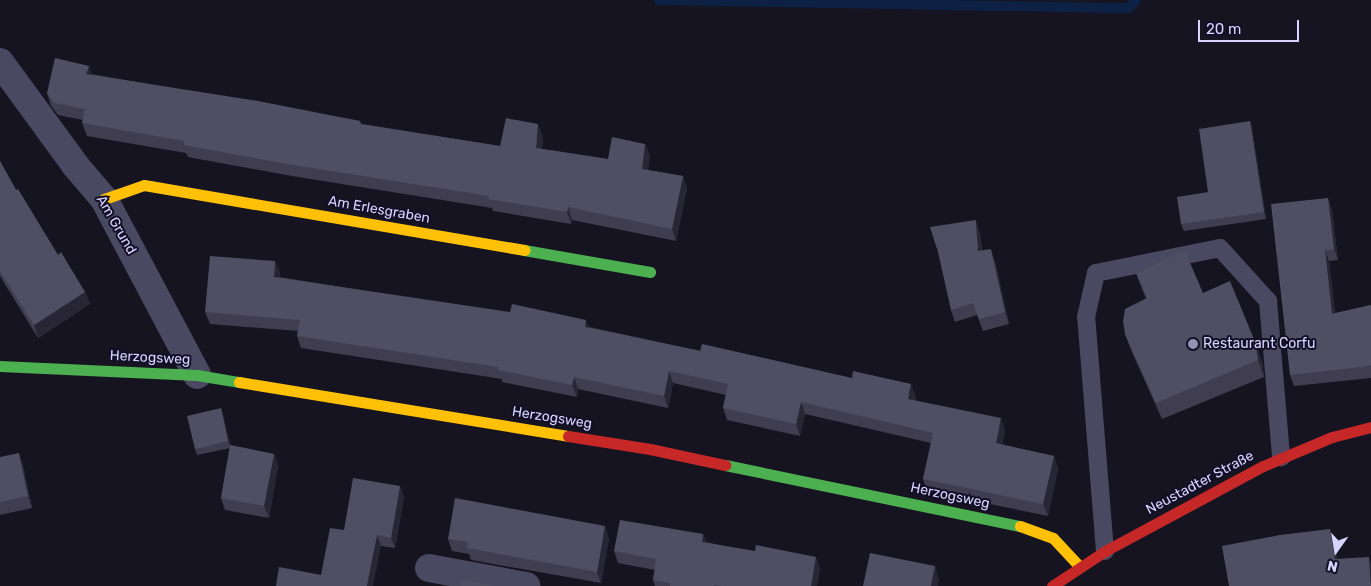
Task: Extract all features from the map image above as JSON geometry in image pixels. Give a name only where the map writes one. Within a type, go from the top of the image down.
[{"type":"street","name":"Am Grund","points":[[0,62],[75,165],[104,199],[197,375]]},
{"type":"street","name":"Am Erlesgraben","points":[[104,199],[144,185],[650,272]]},
{"type":"street","name":"Herzogsweg","points":[[0,366],[197,375],[650,449],[1028,528],[1053,538],[1080,567]]},
{"type":"street","name":"Neustadter Straße","points":[[1052,586],[1105,551],[1281,457],[1332,436],[1371,426]]},
{"type":"street","points":[[429,568],[526,586]]},
{"type":"lane","points":[[1105,551],[1086,317],[1096,273],[1220,248],[1268,301],[1281,457]]},
{"type":"building","points":[[55,58],[89,66],[86,74],[258,101],[360,121],[360,124],[500,146],[506,118],[538,124],[536,148],[608,159],[612,137],[645,144],[642,169],[683,176],[672,229],[568,207],[567,212],[488,199],[489,196],[287,164],[184,145],[184,141],[82,123],[85,109],[54,103],[47,93]]},
{"type":"building","points":[[1250,121],[1264,212],[1181,224],[1177,197],[1208,192],[1199,129]]},
{"type":"building","points":[[0,161],[16,190],[18,189],[58,255],[61,252],[85,292],[34,325],[0,271]]},
{"type":"building","points":[[1328,198],[1334,249],[1325,250],[1332,314],[1371,305],[1371,365],[1290,375],[1271,204]]},
{"type":"building","points":[[976,220],[978,251],[991,249],[1005,312],[979,319],[973,303],[951,310],[938,252],[930,227]]},
{"type":"building","name":"Restaurant Corfu","points":[[1185,251],[1203,293],[1230,281],[1256,344],[1258,360],[1156,403],[1125,334],[1123,321],[1125,309],[1147,298],[1136,273]]},
{"type":"building","points":[[210,256],[275,261],[274,277],[510,312],[512,304],[586,320],[585,327],[700,351],[702,344],[852,378],[853,371],[911,384],[908,399],[1001,418],[996,443],[1054,456],[1043,504],[923,479],[933,433],[801,402],[796,424],[723,408],[728,384],[669,371],[664,396],[574,377],[572,385],[498,370],[498,367],[297,336],[300,320],[205,312]]},
{"type":"building","points":[[221,408],[228,441],[195,449],[187,416]]},
{"type":"building","points":[[230,445],[274,454],[264,506],[221,498]]},
{"type":"building","points":[[19,453],[28,496],[0,502],[0,457]]},
{"type":"building","points":[[353,478],[400,486],[391,538],[377,535],[367,586],[276,586],[279,567],[321,575],[330,528],[344,530]]},
{"type":"building","points":[[455,498],[605,526],[597,572],[467,548],[468,542],[448,539]]},
{"type":"building","points":[[620,520],[703,534],[702,542],[755,551],[756,545],[816,557],[811,586],[670,586],[670,583],[653,580],[656,559],[614,551]]},
{"type":"building","points":[[1330,529],[1335,559],[1369,557],[1371,586],[1229,586],[1222,546],[1280,535]]},
{"type":"building","points":[[870,553],[935,566],[931,586],[863,586]]},
{"type":"building","points":[[462,580],[496,586],[461,586]]},
{"type":"waterway","points":[[659,0],[1129,8],[1136,0]]},
{"type":"traffic: fast","points":[[524,250],[650,272]]},
{"type":"traffic: fast","points":[[0,366],[197,375],[239,382]]},
{"type":"traffic: fast","points":[[725,465],[1020,526]]},
{"type":"traffic: slow","points":[[104,199],[144,185],[524,250]]},
{"type":"traffic: slow","points":[[239,382],[568,436]]},
{"type":"traffic: slow","points":[[1020,526],[1053,538],[1080,567]]},
{"type":"traffic: jam","points":[[1052,586],[1105,551],[1263,466],[1332,437],[1371,427]]},
{"type":"traffic: jam","points":[[568,436],[650,449],[725,465]]},
{"type":"place","name":"Restaurant Corfu","points":[[1193,344]]}]
